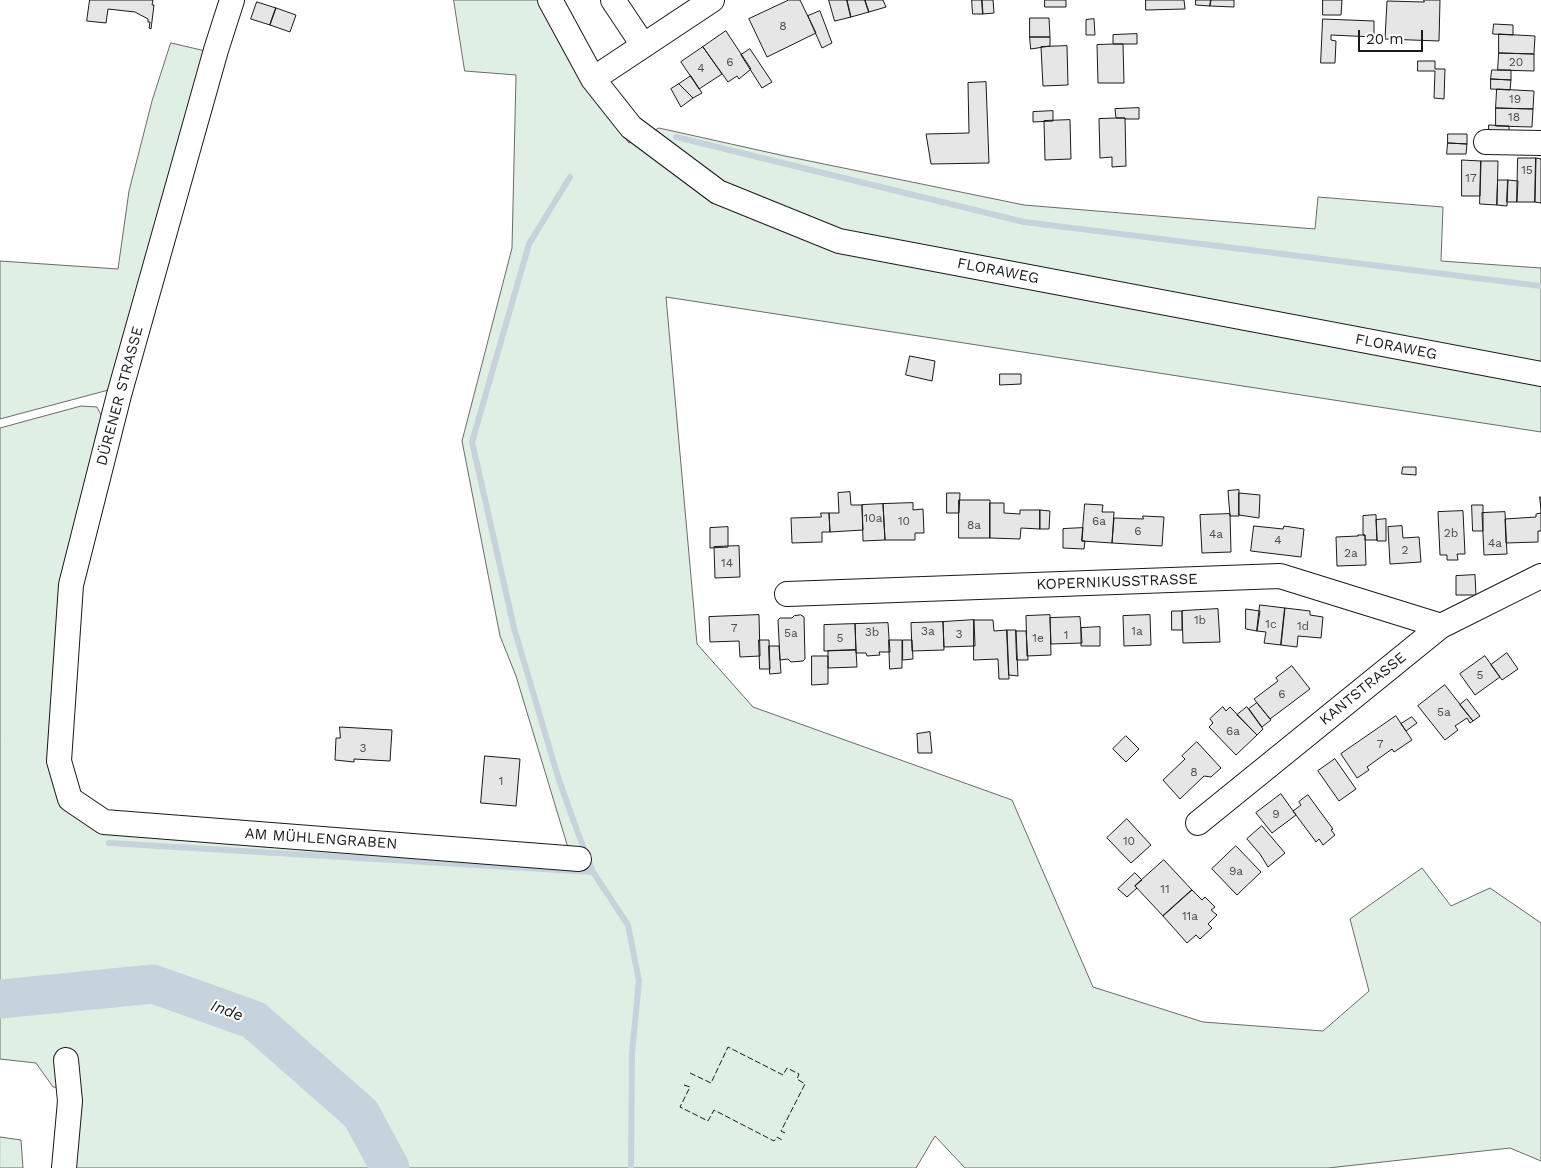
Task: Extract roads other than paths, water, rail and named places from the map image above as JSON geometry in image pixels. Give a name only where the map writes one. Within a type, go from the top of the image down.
[{"type":"street","name":"DÜRENER STRASSE","points":[[70,800],[59,761],[71,585],[119,394],[216,50],[232,0]]},
{"type":"street","name":"FLORAWEG","points":[[550,0],[593,79],[631,127],[718,192],[839,241],[1541,374]]},
{"type":"street","points":[[613,0],[643,45]]},
{"type":"street","points":[[593,79],[712,0]]},
{"type":"street","points":[[1486,142],[1541,143]]},
{"type":"street","name":"KOPERNIKUSSTRASSE","points":[[787,594],[1280,576],[1441,626]]},
{"type":"street","name":"KANTSTRASSE","points":[[1198,822],[1441,626],[1541,576]]},
{"type":"street","name":"AM MÜHLENGRABEN","points":[[70,800],[104,822],[579,859]]},
{"type":"street","points":[[64,1168],[70,1101],[66,1060]]},
{"type":"waterway","points":[[676,137],[1024,222],[1541,286]]},
{"type":"waterway","points":[[570,177],[529,244],[472,442],[514,628],[558,777],[593,872]]},
{"type":"waterway","points":[[109,843],[593,872],[628,925],[639,981],[632,1053],[631,1168]]},
{"type":"waterway","name":"Inde","points":[[0,999],[153,984],[254,1020],[361,1114],[390,1168]]}]
